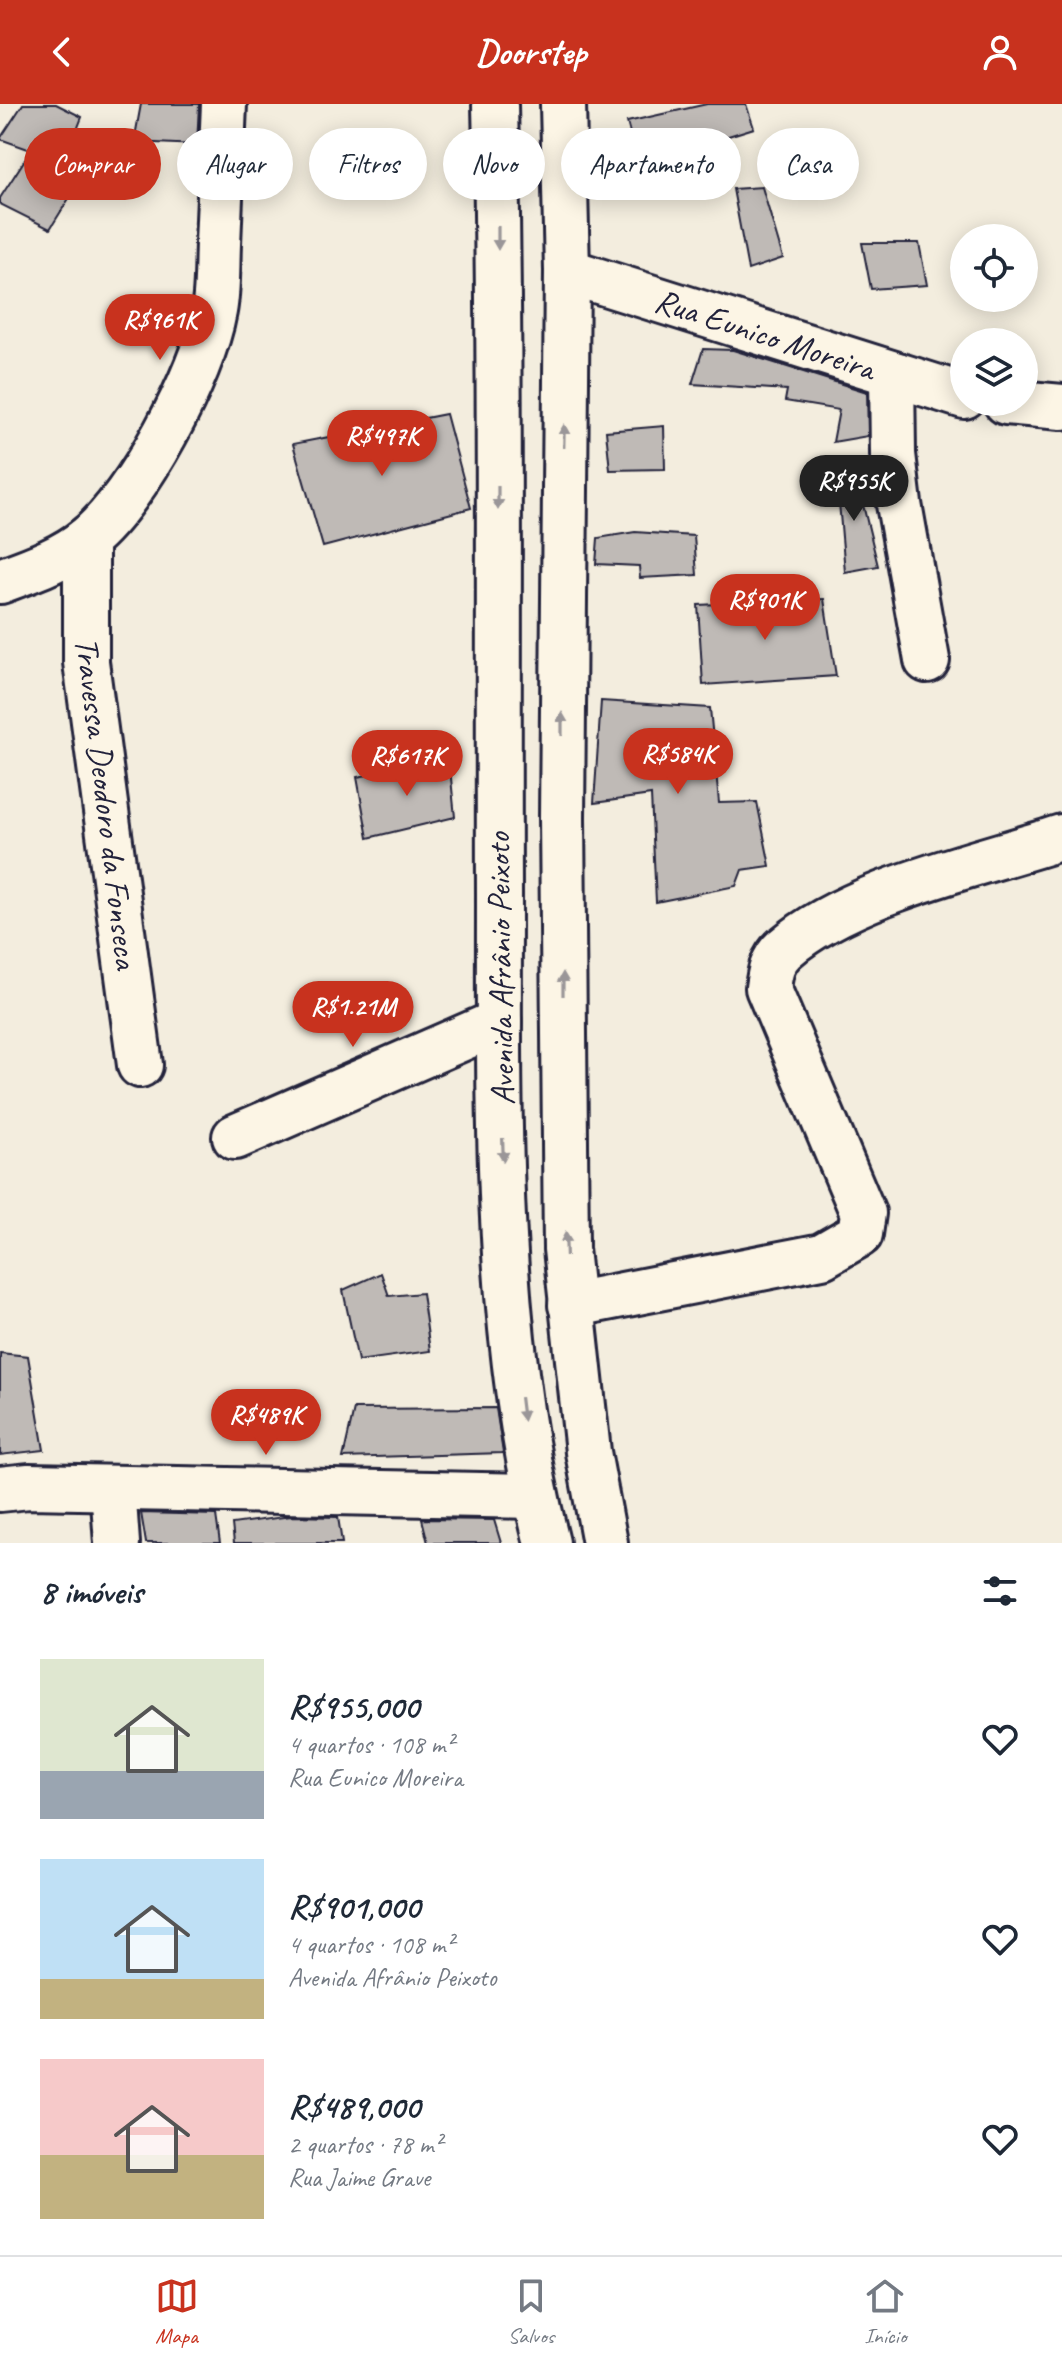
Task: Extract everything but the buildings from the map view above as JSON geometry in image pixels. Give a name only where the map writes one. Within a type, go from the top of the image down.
[{"type":"main road","points":[[0,581],[48,561],[86,540],[130,490],[166,427],[205,347],[215,310],[224,104]]},
{"type":"main road","name":"Avenida Afrânio Peixoto","points":[[495,104],[499,1022],[506,1240],[516,1359],[535,1496],[547,1543]]},
{"type":"main road","name":"Avenida Afrânio Peixoto","points":[[563,104],[567,271],[562,833],[565,1220],[571,1305],[588,1452],[605,1543]]},
{"type":"main road","name":"Rua Eunico Moreira","points":[[567,271],[950,392]]},
{"type":"main road","points":[[892,374],[893,454],[899,504],[927,660]]},
{"type":"main road","points":[[1038,405],[1062,407]]},
{"type":"main road","name":"Travessa Deodoro da Fonseca","points":[[86,540],[86,662],[140,1065]]},
{"type":"main road","points":[[571,1305],[822,1256],[860,1234],[863,1213],[768,988],[771,966],[783,950],[857,904],[1062,837]]},
{"type":"main road","points":[[235,1137],[499,1022]]},
{"type":"main road","points":[[0,1489],[113,1488],[535,1496]]},
{"type":"main road","points":[[113,1488],[117,1543]]}]
